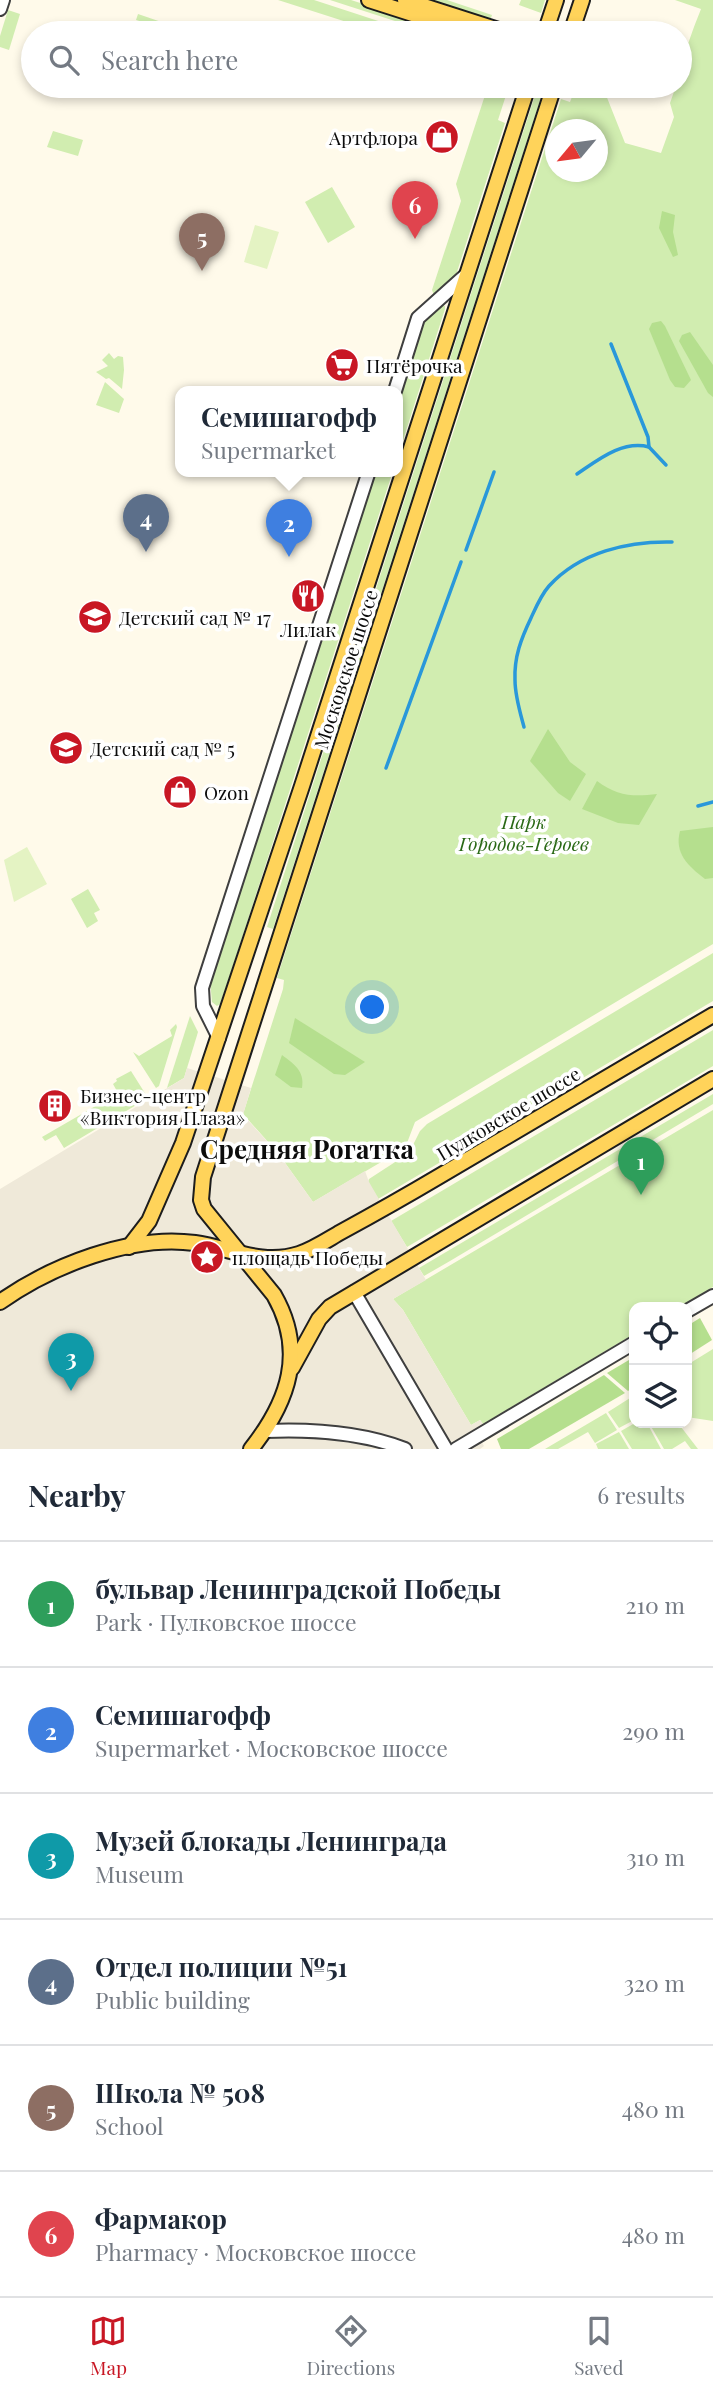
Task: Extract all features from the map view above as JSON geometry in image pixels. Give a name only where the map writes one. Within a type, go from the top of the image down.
[{"type":"main road","points":[[369,0],[435,21]]},
{"type":"main road","points":[[405,0],[471,21]]},
{"type":"main road","points":[[549,21],[556,0]]},
{"type":"main road","points":[[575,21],[582,0]]},
{"type":"main road","name":"Московское шоссе","points":[[403,472],[524,98]]},
{"type":"main road","name":"Московское шоссе","points":[[242,1255],[209,1217],[201,1200],[207,1159],[550,98]]},
{"type":"main road","name":"Московское шоссе","points":[[128,1247],[149,1221],[175,1165],[251,943],[401,477]]},
{"type":"main road","points":[[251,943],[275,950]]},
{"type":"main road","name":"Пулковское шоссе","points":[[242,1255],[284,1258],[308,1251],[713,1015]]},
{"type":"main road","points":[[251,1449],[279,1406],[292,1368],[323,1312],[713,1079]]},
{"type":"main road","points":[[0,1302],[86,1258],[156,1242],[195,1243],[242,1255],[268,1286],[280,1305],[287,1328],[292,1368]]},
{"type":"street","points":[[0,9],[3,0]]},
{"type":"street","points":[[397,386],[418,318],[467,274]]},
{"type":"street","points":[[219,1038],[203,1006],[202,988],[367,477]]},
{"type":"street","points":[[354,1292],[446,1449]]},
{"type":"street","points":[[692,1308],[713,1296]]},
{"type":"street","points":[[456,1449],[629,1346]]},
{"type":"street","points":[[265,1431],[298,1430],[356,1436],[405,1449]]},
{"type":"green space","points":[[278,0],[314,0],[378,21],[344,21]]},
{"type":"green space","points":[[330,0],[351,0],[416,21],[395,21]]},
{"type":"green space","points":[[430,0],[447,0],[492,15],[490,21]]},
{"type":"green space","points":[[521,0],[545,0],[541,13],[519,5]]},
{"type":"green space","name":"Парк Городов-Героев","points":[[675,0],[713,0],[713,944],[415,1122],[407,1143],[400,1151],[313,1202],[278,1153],[243,1114],[283,989],[284,980],[277,978],[545,149],[545,182],[608,182],[608,119],[555,119],[561,99],[570,102],[572,98],[607,98],[625,143],[661,153],[674,117],[670,103],[672,98],[692,98],[692,32],[701,9]]},
{"type":"green space","points":[[8,10],[20,14],[9,50],[0,47],[0,36]]},
{"type":"green space","points":[[138,14],[158,21],[139,21],[136,20]]},
{"type":"green space","points":[[484,98],[505,98],[498,120],[505,123],[456,275],[438,295],[434,295],[432,290],[461,201],[456,184]]},
{"type":"green space","points":[[534,98],[541,98],[273,929],[267,927]]},
{"type":"green space","points":[[53,131],[83,140],[78,156],[47,147]]},
{"type":"green space","points":[[332,187],[355,227],[328,243],[305,202]]},
{"type":"green space","points":[[662,211],[675,215],[673,232],[678,255],[673,257],[659,228]]},
{"type":"green space","points":[[255,225],[279,232],[267,269],[244,262]]},
{"type":"green space","points":[[441,305],[445,306],[403,440],[401,386],[422,322]]},
{"type":"green space","points":[[661,321],[691,380],[684,388],[675,387],[670,380],[649,329],[652,323]]},
{"type":"green space","points":[[690,332],[713,365],[713,397],[708,393],[679,341],[682,335]]},
{"type":"green space","points":[[109,353],[114,359],[123,357],[122,389],[96,372],[108,366],[102,360]]},
{"type":"green space","points":[[105,382],[124,399],[119,413],[96,405]]},
{"type":"green space","points":[[371,477],[391,477],[231,972],[217,1006],[212,1002],[210,980]]},
{"type":"green space","points":[[548,729],[570,762],[586,774],[570,801],[558,793],[530,761]]},
{"type":"green space","points":[[597,781],[611,790],[626,794],[657,794],[639,825],[618,823],[582,809]]},
{"type":"green space","points":[[713,827],[713,878],[705,879],[684,858],[679,846],[680,831]]},
{"type":"green space","points":[[27,847],[47,884],[14,902],[4,860]]},
{"type":"green space","points":[[88,889],[100,910],[94,913],[98,921],[87,928],[71,899]]},
{"type":"green space","points":[[713,953],[713,1001],[378,1199],[368,1182],[369,1179],[409,1153],[420,1131],[427,1124]]},
{"type":"green space","points":[[190,1016],[198,1032],[184,1078],[167,1088]]},
{"type":"green space","points":[[295,1018],[365,1062],[345,1075],[334,1074],[289,1043]]},
{"type":"green space","points":[[176,1024],[159,1086],[156,1088],[133,1052],[139,1056],[172,1036],[170,1030]]},
{"type":"green space","points":[[713,1030],[713,1066],[407,1247],[391,1221]]},
{"type":"green space","points":[[282,1055],[300,1072],[302,1088],[291,1087],[275,1075]]},
{"type":"green space","points":[[131,1071],[148,1098],[64,1148],[56,1135],[45,1141],[42,1137],[118,1093],[113,1084],[116,1079]]},
{"type":"green space","points":[[713,1094],[713,1104],[450,1261],[424,1276],[419,1268]]},
{"type":"green space","points":[[713,1110],[713,1287],[688,1302],[629,1302],[629,1337],[483,1424],[480,1420],[471,1425],[403,1310],[393,1299]]},
{"type":"green space","points":[[700,1318],[712,1340],[692,1353],[692,1323]]},
{"type":"green space","points":[[713,1349],[713,1421],[692,1418],[692,1362]]},
{"type":"green space","points":[[629,1360],[629,1390],[628,1391],[607,1373]]},
{"type":"green space","points":[[604,1375],[625,1393],[529,1449],[501,1449],[497,1439]]},
{"type":"green space","points":[[629,1399],[629,1423],[619,1428],[608,1412]]},
{"type":"green space","points":[[606,1413],[617,1430],[595,1443],[588,1432],[558,1449],[545,1449]]},
{"type":"green space","points":[[629,1426],[650,1428],[661,1449],[632,1449],[621,1431]]},
{"type":"green space","points":[[652,1428],[682,1428],[698,1449],[691,1449],[685,1441],[672,1449],[664,1449]]},
{"type":"green space","points":[[619,1432],[629,1449],[598,1449],[596,1444]]},
{"type":"shaded area","name":"площадь Победы","points":[[187,1068],[251,1088],[243,1115],[278,1153],[313,1202],[365,1171],[426,1280],[393,1299],[403,1310],[471,1425],[480,1420],[483,1424],[474,1429],[484,1446],[480,1449],[0,1449],[0,1189],[184,1078]]},
{"type":"waterway","points":[[611,344],[648,437],[649,447]]},
{"type":"waterway","points":[[577,474],[611,453],[629,446],[649,447],[666,465]]},
{"type":"waterway","points":[[466,550],[494,472]]},
{"type":"waterway","points":[[524,727],[516,692],[516,664],[524,633],[546,590],[561,574],[590,557],[622,547],[672,542]]},
{"type":"waterway","points":[[386,768],[461,562]]},
{"type":"waterway","points":[[698,806],[713,802]]},
{"type":"place","name":"Артфлора","points":[[442,137]]},
{"type":"place","name":"Фармакор","points":[[415,239]]},
{"type":"place","name":"Школа № 508","points":[[202,271]]},
{"type":"place","name":"Пятёрочка","points":[[342,365]]},
{"type":"place","name":"Отдел полиции №51","points":[[146,552]]},
{"type":"place","name":"Семишагофф","points":[[289,557]]},
{"type":"place","name":"Лилак","points":[[308,596]]},
{"type":"place","name":"Детский сад № 17","points":[[95,617]]},
{"type":"place","name":"Детский сад № 5","points":[[66,748]]},
{"type":"place","name":"Ozon","points":[[180,792]]},
{"type":"place","name":"Бизнес-центр «Виктория Плаза»","points":[[55,1106]]},
{"type":"place","name":"бульвар Ленинградской Победы","points":[[641,1195]]},
{"type":"place","name":"площадь Победы","points":[[207,1257]]},
{"type":"place","name":"Музей блокады Ленинграда","points":[[71,1391]]},
{"type":"district","name":"Средняя Рогатка","points":[[307,1148]]}]
